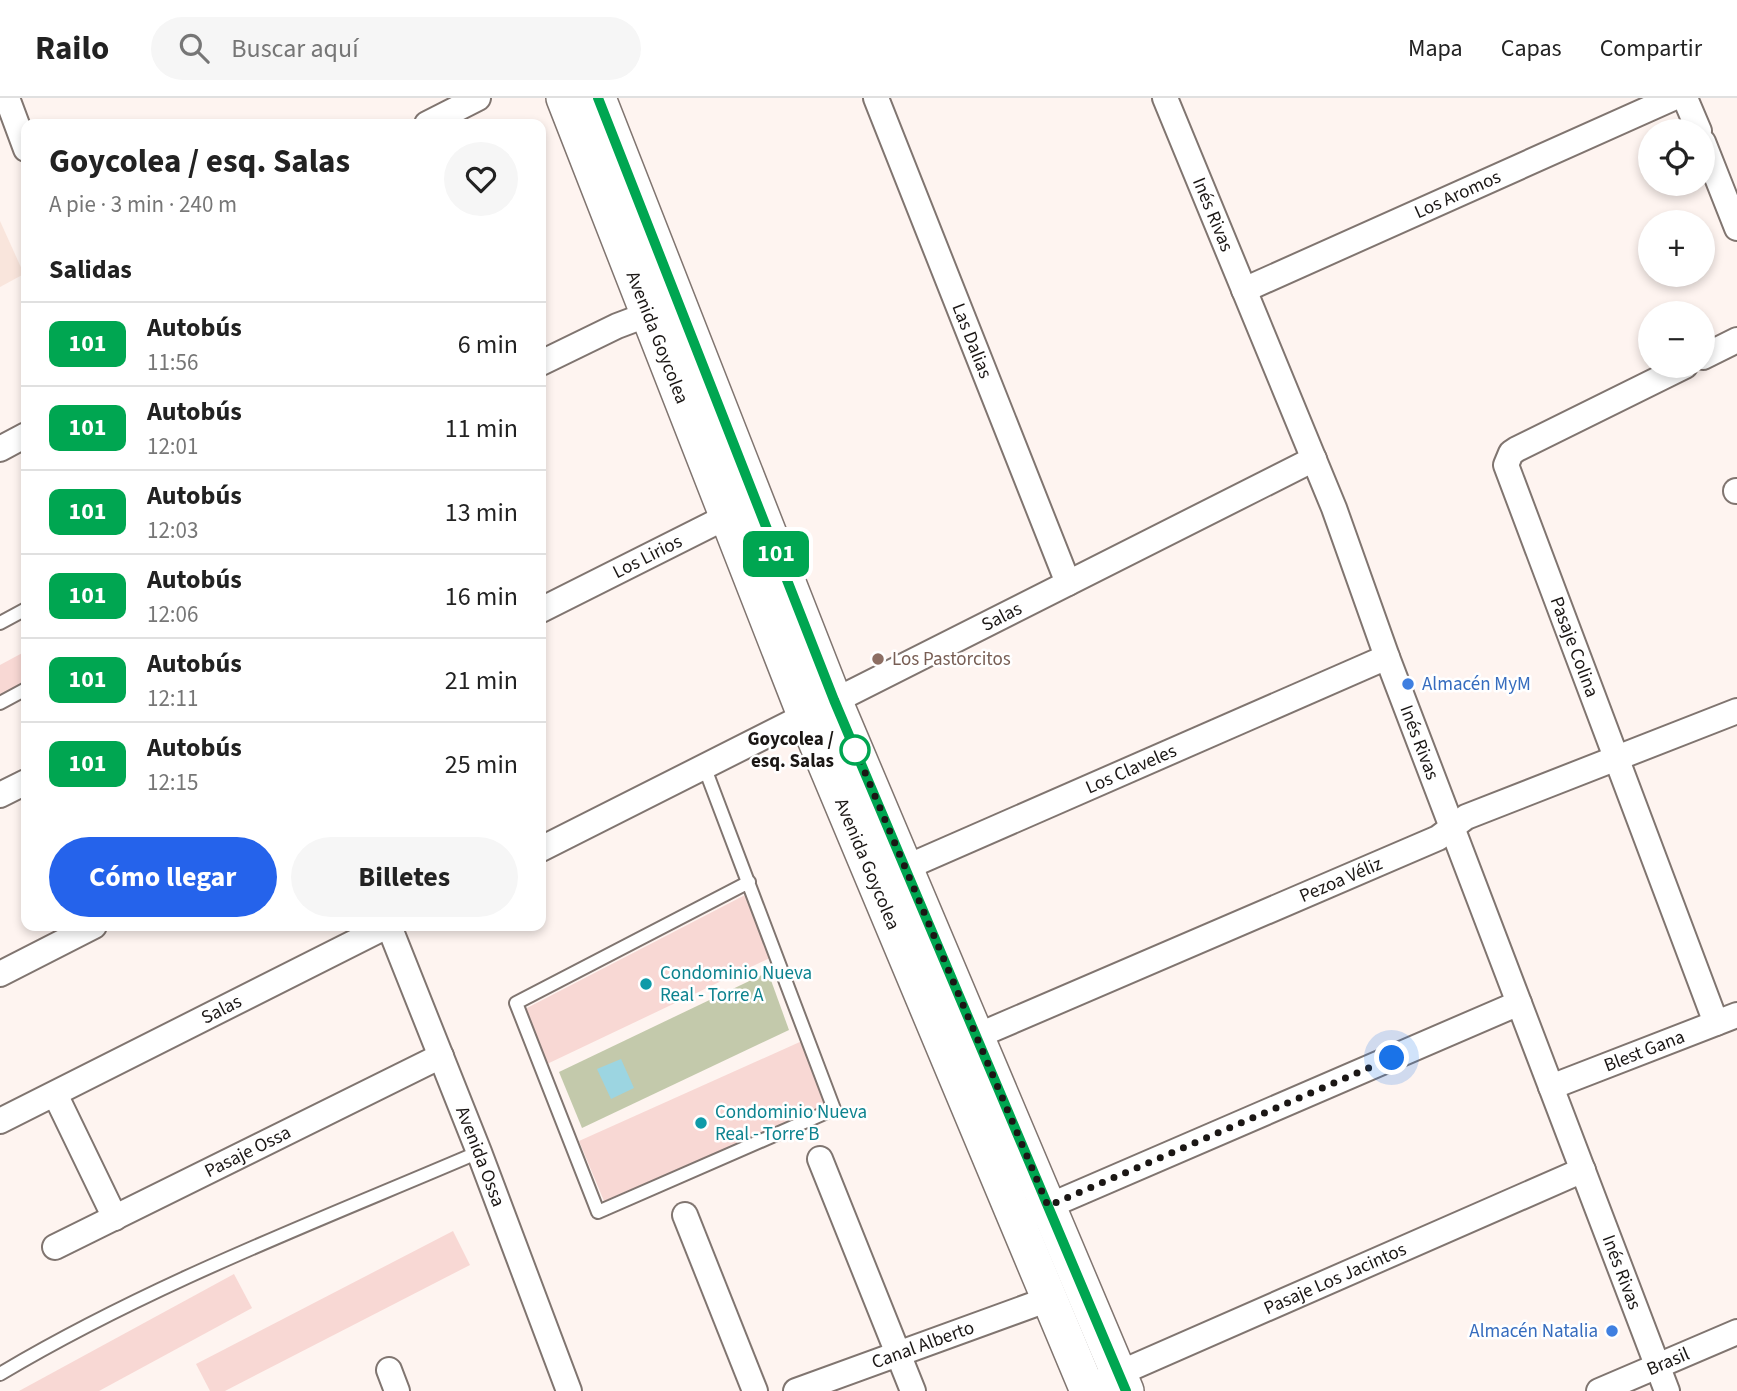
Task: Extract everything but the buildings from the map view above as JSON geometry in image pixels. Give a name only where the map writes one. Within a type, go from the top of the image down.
[{"type":"street","points":[[7,98],[21,136]]},
{"type":"street","points":[[437,119],[478,98]]},
{"type":"street","name":"Avenida Goycolea","points":[[564,98],[664,308]]},
{"type":"street","name":"Avenida Goycolea","points":[[598,98],[664,308],[820,708],[890,875],[976,1036],[1123,1382]]},
{"type":"street","name":"Las Dalias","points":[[876,98],[1068,583]]},
{"type":"street","name":"Inés Rivas","points":[[1165,98],[1314,459],[1667,1391]]},
{"type":"street","name":"Los Aromos","points":[[1244,290],[1673,98]]},
{"type":"street","points":[[1685,98],[1694,119]]},
{"type":"street","points":[[1715,172],[1737,228]]},
{"type":"street","points":[[546,361],[617,326],[664,308]]},
{"type":"street","points":[[1715,351],[1737,340]]},
{"type":"street","name":"Pasaje Colina","points":[[1661,378],[1517,449],[1511,453],[1506,465],[1616,759],[1727,1019]]},
{"type":"street","points":[[0,449],[21,438]]},
{"type":"street","name":"Salas","points":[[546,846],[1314,459]]},
{"type":"street","name":"Los Lirios","points":[[546,607],[742,509]]},
{"type":"street","name":"Los Claveles","points":[[890,875],[1387,657]]},
{"type":"street","name":"Pezoa Véliz","points":[[941,1040],[976,1036],[1426,844],[1466,817],[1737,711]]},
{"type":"street","points":[[0,795],[21,784]]},
{"type":"street","name":"Avenida Goycolea","points":[[890,875],[941,1040],[1087,1389]]},
{"type":"street","points":[[0,974],[84,931]]},
{"type":"street","name":"Salas","points":[[0,1121],[378,931]]},
{"type":"street","name":"Avenida Ossa","points":[[390,931],[479,1152],[569,1391]]},
{"type":"street","points":[[1015,1221],[1519,1003]]},
{"type":"street","name":"Blest Gana","points":[[1551,1087],[1727,1019]]},
{"type":"street","name":"Pasaje Ossa","points":[[55,1247],[441,1056]]},
{"type":"street","points":[[55,1094],[115,1217]]},
{"type":"street","points":[[820,1159],[913,1391]]},
{"type":"street","name":"Pasaje Los Jacintos","points":[[1087,1389],[1123,1382],[1583,1170]]},
{"type":"street","points":[[685,1215],[755,1391]]},
{"type":"street","name":"Canal Alberto","points":[[796,1391],[1049,1299]]},
{"type":"street","name":"Brasil","points":[[1599,1391],[1737,1332]]},
{"type":"lane","points":[[0,623],[21,612]]},
{"type":"lane","points":[[0,703],[21,692]]},
{"type":"lane","points":[[704,766],[834,1108],[598,1212],[516,1003],[748,882]]},
{"type":"lane","points":[[0,1374],[52,1343],[198,1273],[479,1152]]},
{"type":"shaded area","points":[[0,221],[21,267],[21,276],[0,287]]},
{"type":"green space","points":[[768,972],[789,1030],[582,1128],[559,1072]]},
{"type":"water","points":[[621,1059],[634,1088],[611,1099],[597,1069]]},
{"type":"bus line","name":"101","points":[[598,98],[834,700],[1126,1391]]},
{"type":"place","name":"Los Pastorcitos","points":[[878,659]]},
{"type":"place","name":"Almacén MyM","points":[[1408,684]]},
{"type":"place","name":"Goycolea / esq. Salas","points":[[855,750]]},
{"type":"place","name":"Condominio Nueva Real - Torre A","points":[[646,984]]},
{"type":"place","name":"Condominio Nueva Real - Torre B","points":[[701,1123]]},
{"type":"place","name":"Almacén Natalia","points":[[1612,1331]]},
{"type":"route","points":[[855,750],[853,744],[1048,1206],[1392,1058]]}]
